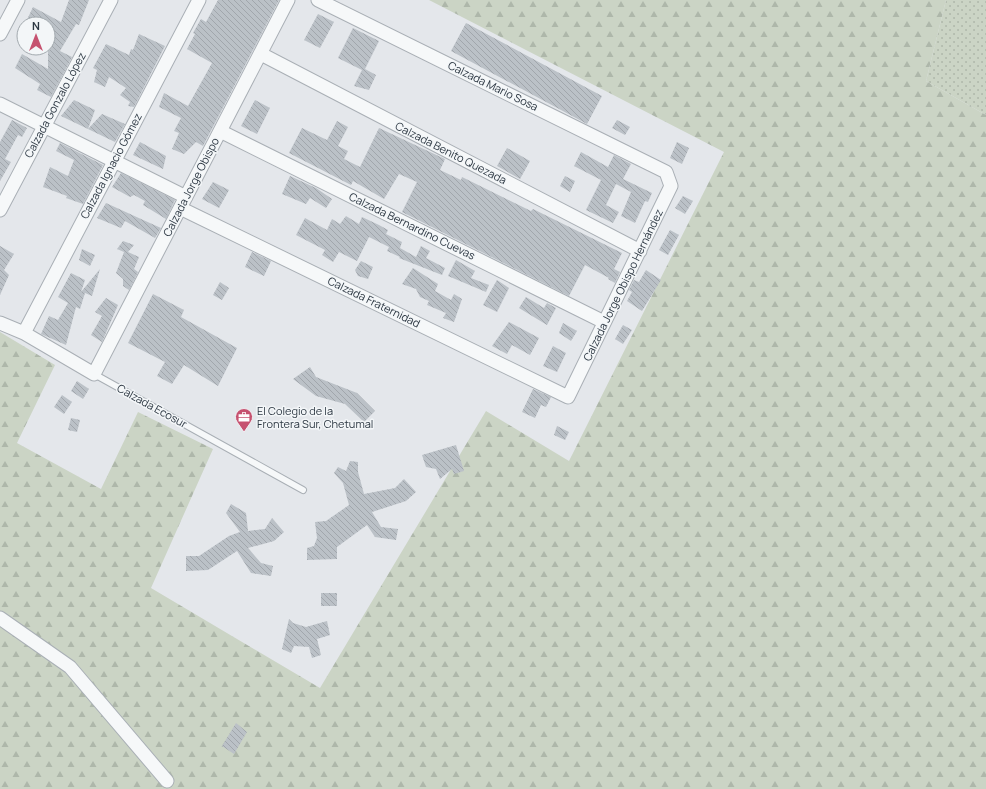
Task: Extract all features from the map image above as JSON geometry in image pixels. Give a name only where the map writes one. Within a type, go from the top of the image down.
[{"type":"street","points":[[0,34],[18,0]]},
{"type":"street","name":"Calzada Gonzalo López","points":[[0,210],[111,0]]},
{"type":"street","name":"Calzada Ignacio Gómez","points":[[24,333],[199,0]]},
{"type":"street","name":"Calzada Jorge Obispo","points":[[94,374],[288,0]]},
{"type":"street","name":"Calzada Mario Sosa","points":[[318,0],[666,172]]},
{"type":"street","name":"Calzada Benito Quezada","points":[[261,54],[640,251]]},
{"type":"street","name":"Calzada Fraternidad","points":[[0,104],[113,162],[183,202],[568,397]]},
{"type":"street","name":"Calzada Bernardino Cuevas","points":[[220,131],[604,322]]},
{"type":"street","name":"Calzada Jorge Obispo Hernández","points":[[568,397],[671,186],[666,172]]},
{"type":"street","name":"Calzada Ecosur","points":[[0,323],[24,333],[94,374]]},
{"type":"street","points":[[0,618],[70,667],[167,781]]},
{"type":"lane","name":"Calzada Ecosur","points":[[94,374],[303,490]]},
{"type":"green space","points":[[429,0],[946,0],[926,81],[986,115],[986,789],[0,789],[0,332],[55,365],[17,443],[101,489],[138,412],[213,449],[151,588],[320,688],[486,411],[569,461],[724,152]]},
{"type":"green space","points":[[946,0],[986,0],[986,115],[926,81]]},
{"type":"building","points":[[69,0],[89,0],[79,25],[76,24],[60,51],[72,57],[51,97],[37,90],[40,84],[15,68],[21,56],[25,56],[48,69],[48,56],[56,56],[56,19],[61,22]]},
{"type":"building","points":[[218,0],[279,0],[203,146],[196,142],[184,154],[172,149],[179,133],[174,131],[181,118],[159,107],[164,93],[188,106],[212,63],[187,49],[195,34],[193,33],[201,19],[206,22]]},
{"type":"building","points":[[33,7],[50,16],[29,16]]},
{"type":"building","points":[[318,14],[334,22],[320,48],[304,40]]},
{"type":"building","points":[[466,23],[602,96],[587,124],[451,51]]},
{"type":"building","points":[[353,28],[379,41],[365,69],[376,75],[369,90],[354,86],[362,70],[338,58]]},
{"type":"building","points":[[139,34],[165,46],[134,107],[128,106],[130,102],[120,95],[126,88],[109,77],[105,87],[94,82],[97,70],[93,68],[106,44],[129,55],[131,49],[133,50]]},
{"type":"building","points":[[74,100],[95,110],[88,129],[61,116]]},
{"type":"building","points":[[255,100],[270,108],[257,134],[241,126]]},
{"type":"building","points":[[102,114],[125,124],[115,142],[88,129]]},
{"type":"building","points":[[12,120],[27,128],[22,137],[18,135],[5,159],[11,162],[0,181],[0,142]]},
{"type":"building","points":[[617,120],[630,127],[625,135],[612,128]]},
{"type":"building","points":[[337,121],[348,127],[338,146],[348,151],[344,159],[360,167],[379,128],[445,159],[440,170],[461,180],[462,177],[531,211],[533,209],[622,253],[614,269],[620,272],[615,283],[608,279],[609,278],[585,265],[569,296],[402,212],[417,182],[399,174],[384,199],[353,181],[351,185],[289,153],[302,128],[327,140]]},
{"type":"building","points":[[140,142],[166,156],[163,169],[133,155]]},
{"type":"building","points":[[677,142],[689,148],[682,164],[670,158]]},
{"type":"building","points":[[60,143],[103,165],[83,204],[43,187],[50,167],[68,176],[74,160],[56,151]]},
{"type":"building","points":[[507,148],[530,161],[520,179],[497,166]]},
{"type":"building","points":[[581,152],[608,167],[614,155],[631,164],[623,179],[652,193],[648,202],[645,201],[635,223],[621,216],[631,192],[616,184],[606,205],[619,212],[613,223],[586,210],[601,180],[574,166]]},
{"type":"building","points":[[121,173],[175,200],[166,219],[143,205],[145,201],[134,195],[130,197],[112,187]]},
{"type":"building","points":[[290,176],[316,188],[332,199],[326,208],[310,198],[306,204],[282,194]]},
{"type":"building","points":[[565,176],[575,181],[570,192],[560,186]]},
{"type":"building","points":[[213,182],[229,190],[219,208],[202,199]]},
{"type":"building","points":[[683,196],[693,201],[685,214],[675,208]]},
{"type":"building","points":[[106,203],[161,228],[155,238],[125,221],[121,228],[97,218]]},
{"type":"building","points":[[346,216],[359,224],[362,217],[388,230],[386,234],[402,242],[400,248],[416,257],[421,246],[430,251],[426,258],[445,268],[442,275],[399,258],[400,257],[387,251],[389,247],[369,237],[357,261],[339,252],[333,262],[322,255],[325,250],[296,235],[305,218],[327,230],[332,219],[340,224]]},
{"type":"building","points":[[670,230],[679,235],[668,255],[659,250]]},
{"type":"building","points":[[123,241],[134,245],[128,252],[139,257],[134,269],[138,272],[129,290],[123,286],[123,279],[116,273],[124,252],[117,249]]},
{"type":"building","points":[[0,246],[14,254],[4,270],[9,275],[0,295]]},
{"type":"building","points":[[82,249],[95,255],[90,266],[79,260]]},
{"type":"building","points":[[252,252],[271,261],[264,276],[245,267]]},
{"type":"building","points":[[456,260],[475,271],[471,278],[489,285],[486,292],[448,276]]},
{"type":"building","points":[[361,261],[373,267],[368,279],[358,276],[355,270]]},
{"type":"building","points":[[413,268],[438,284],[435,291],[451,300],[454,294],[462,299],[454,322],[443,318],[446,313],[427,305],[429,301],[420,297],[416,289],[402,284]]},
{"type":"building","points":[[100,269],[92,296],[85,293],[80,309],[76,307],[66,345],[41,334],[49,316],[58,320],[68,303],[58,297],[71,273],[85,280],[81,292]]},
{"type":"building","points":[[646,270],[661,280],[642,311],[627,301],[632,292],[629,290],[634,280],[639,282]]},
{"type":"building","points":[[497,280],[509,288],[497,312],[483,305]]},
{"type":"building","points":[[220,282],[229,288],[222,300],[213,295]]},
{"type":"building","points":[[153,294],[184,310],[181,317],[237,348],[218,386],[184,365],[172,384],[157,376],[165,362],[128,343]]},
{"type":"building","points":[[526,297],[544,308],[547,303],[556,308],[547,325],[519,308]]},
{"type":"building","points":[[106,298],[118,305],[102,342],[91,335],[102,316],[95,312]]},
{"type":"building","points":[[509,322],[539,338],[530,355],[512,345],[507,354],[492,346]]},
{"type":"building","points":[[563,323],[577,331],[571,341],[559,333]]},
{"type":"building","points":[[623,325],[632,330],[623,344],[615,339]]},
{"type":"building","points":[[553,346],[566,353],[557,372],[543,366]]},
{"type":"building","points":[[310,367],[316,377],[357,393],[375,411],[364,422],[345,404],[316,396],[293,379]]},
{"type":"building","points":[[77,381],[89,389],[83,399],[71,391]]},
{"type":"building","points":[[533,389],[551,397],[546,407],[541,405],[535,418],[522,412]]},
{"type":"building","points":[[62,395],[72,402],[64,414],[54,407]]},
{"type":"building","points":[[71,418],[80,420],[77,432],[68,430]]},
{"type":"building","points":[[557,426],[569,432],[565,440],[554,435]]},
{"type":"building","points":[[456,445],[464,471],[454,474],[452,469],[440,479],[436,469],[426,467],[422,455]]},
{"type":"building","points":[[350,461],[358,462],[358,472],[364,494],[395,488],[404,479],[416,492],[406,501],[372,512],[381,527],[398,529],[396,540],[375,537],[367,525],[337,547],[337,559],[307,560],[307,548],[314,546],[317,538],[315,522],[326,521],[349,505],[343,483],[334,473],[338,467],[346,471]]},
{"type":"building","points":[[231,504],[246,513],[248,531],[265,529],[272,518],[284,532],[274,541],[248,548],[261,563],[273,566],[271,576],[251,573],[237,551],[208,570],[186,571],[186,556],[199,556],[229,536],[240,532],[226,513]]},
{"type":"building","points":[[321,593],[337,593],[337,606],[321,606]]},
{"type":"building","points":[[289,619],[293,623],[306,627],[327,621],[330,635],[317,639],[321,655],[312,658],[309,647],[294,646],[291,653],[282,649]]},
{"type":"building","points":[[236,723],[247,732],[234,754],[222,746]]},
{"type":"place","name":"El Colegio de la Frontera Sur, Chetumal","points":[[244,432]]}]
